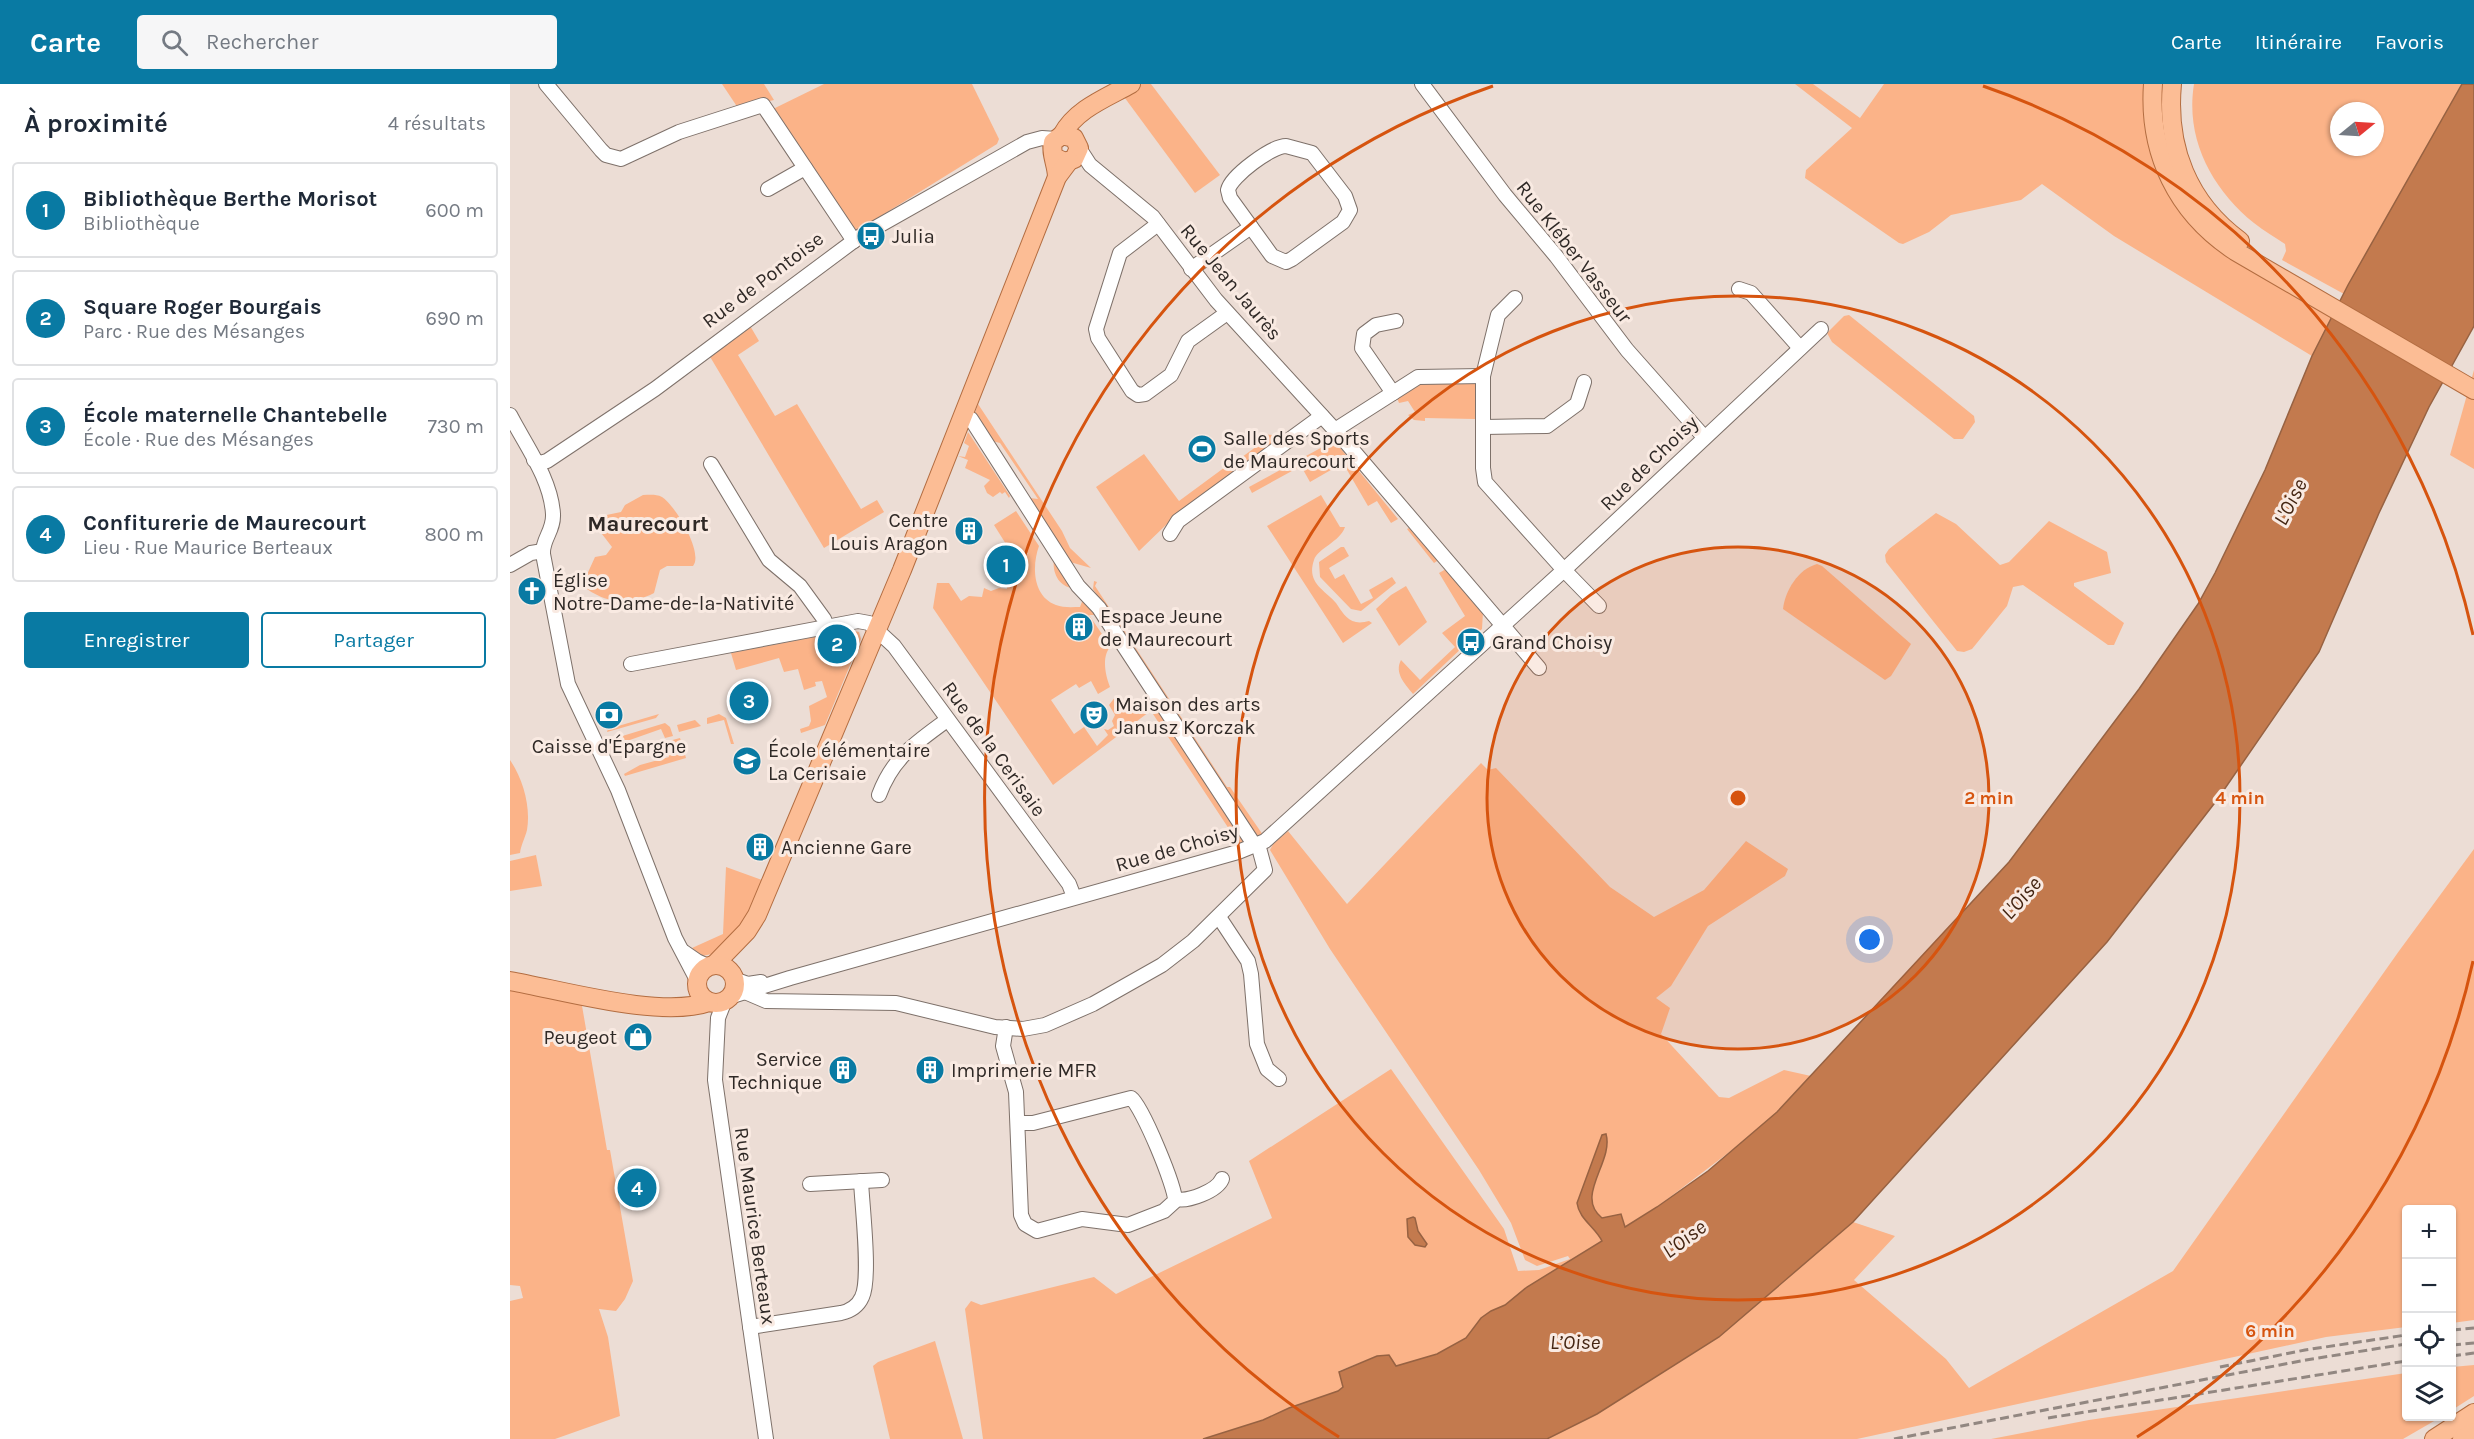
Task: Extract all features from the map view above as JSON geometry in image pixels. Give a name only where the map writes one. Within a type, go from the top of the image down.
[{"type":"main road","points":[[2153,84],[2151,104],[2155,140],[2166,172],[2180,199],[2210,233],[2235,250],[2279,271],[2395,339],[2474,390]]},
{"type":"main road","points":[[2172,84],[2171,113],[2174,140],[2183,171],[2194,192],[2226,230],[2279,271]]},
{"type":"main road","points":[[510,981],[650,1007],[699,1005],[726,984],[734,956],[757,915],[877,628],[966,410],[1076,129],[1086,109],[1122,86]]},
{"type":"main road","points":[[2395,339],[2474,379]]},
{"type":"main road","points":[[2434,1439],[2474,1413]]},
{"type":"main road","points":[[2462,1439],[2474,1432]]},
{"type":"street","points":[[546,84],[601,150],[613,158],[621,159],[679,132],[763,105],[854,241]]},
{"type":"street","name":"Rue Kléber Vasseur","points":[[1422,84],[1500,189],[1556,256],[1627,350],[1704,437]]},
{"type":"street","name":"Rue de Pontoise","points":[[534,460],[540,463],[554,457],[655,389],[854,241],[1027,142],[1042,138],[1068,151]]},
{"type":"street","points":[[1278,147],[1306,150],[1312,153],[1350,206],[1349,215],[1343,222],[1292,260],[1286,262],[1272,256],[1251,227],[1230,198],[1228,186],[1235,177],[1278,147]]},
{"type":"street","name":"Rue Jean Jaurès","points":[[1068,151],[1158,224],[1227,313],[1335,430],[1502,625]]},
{"type":"street","points":[[768,189],[805,168]]},
{"type":"street","points":[[1158,224],[1120,253],[1096,329],[1098,338],[1132,391],[1138,395],[1145,394],[1171,375],[1188,341],[1227,313]]},
{"type":"street","points":[[1191,269],[1251,227]]},
{"type":"street","points":[[1738,289],[1751,293],[1800,348]]},
{"type":"street","points":[[1515,298],[1498,315],[1483,376],[1483,468],[1487,487],[1599,606]]},
{"type":"street","points":[[1393,393],[1362,348],[1364,334],[1376,325],[1396,321]]},
{"type":"street","name":"Rue de Choisy","points":[[726,984],[790,978],[1256,845],[1281,829],[1564,570],[1821,329]]},
{"type":"street","points":[[1335,430],[1412,380],[1422,376],[1483,376]]},
{"type":"street","points":[[1484,427],[1547,426],[1577,404],[1584,382]]},
{"type":"street","points":[[726,984],[768,1000],[896,1004],[956,1019],[1006,1027],[1029,1028],[1045,1025],[1093,1004],[1162,965],[1219,917],[1265,870],[1256,845],[1099,608],[1078,586],[966,410]]},
{"type":"street","points":[[510,415],[551,498]]},
{"type":"street","points":[[1170,534],[1178,521],[1322,416]]},
{"type":"street","points":[[510,565],[531,553],[544,557],[547,537],[553,526],[547,469],[554,457]]},
{"type":"street","points":[[711,464],[769,560],[800,586],[824,619],[827,627]]},
{"type":"street","name":"Rue Maurice Berteaux","points":[[544,557],[568,684],[618,789],[680,948],[726,984],[716,1009],[718,1018],[714,1080],[766,1439]]},
{"type":"street","points":[[631,664],[858,621],[869,623],[877,628]]},
{"type":"street","points":[[1502,625],[1539,668]]},
{"type":"street","name":"Rue de la Cerisaie","points":[[877,628],[894,646],[1069,884],[1074,897]]},
{"type":"street","points":[[879,795],[885,779],[906,750],[947,720]]},
{"type":"street","points":[[1219,917],[1248,961],[1257,1044],[1267,1069],[1279,1078]]},
{"type":"street","points":[[1006,1027],[1003,1046],[1016,1092],[1024,1224],[1034,1231],[1082,1219],[1128,1225],[1168,1208],[1176,1199]]},
{"type":"street","points":[[1018,1123],[1033,1122],[1131,1098],[1136,1103],[1146,1124],[1176,1199],[1182,1201],[1217,1187],[1222,1179]]},
{"type":"street","points":[[810,1184],[882,1180]]},
{"type":"street","points":[[750,1327],[841,1313],[850,1310],[861,1300],[866,1281],[861,1181]]},
{"type":"shaded area","points":[[722,84],[764,84],[774,100],[738,108]]},
{"type":"shaded area","points":[[824,84],[972,84],[999,139],[997,144],[855,232],[773,109]]},
{"type":"shaded area","points":[[1131,84],[1151,84],[1220,175],[1195,193],[1119,90]]},
{"type":"shaded area","points":[[1795,84],[1813,84],[1860,118],[1884,84],[2147,84],[2147,121],[2260,275],[2332,318],[2312,356],[2114,236],[2042,184],[2021,200],[1951,215],[1929,232],[1903,244],[1899,243],[1805,178],[1806,170],[1852,128]]},
{"type":"shaded area","points":[[2194,84],[2462,84],[2344,294],[2282,260],[2286,251],[2285,244],[2239,210],[2214,179],[2198,143],[2192,104]]},
{"type":"shaded area","points":[[1849,315],[1974,416],[1975,422],[1963,439],[1954,439],[1832,342],[1827,333],[1844,316]]},
{"type":"shaded area","points":[[749,324],[759,341],[738,355],[775,416],[797,404],[861,509],[877,500],[884,512],[824,548],[709,355]]},
{"type":"shaded area","points":[[2474,370],[2474,469],[2450,455]]},
{"type":"shaded area","points":[[1470,376],[1477,376],[1483,392],[1475,388],[1476,411],[1484,415],[1480,421],[1425,418],[1425,421],[1414,420],[1408,415],[1415,412],[1408,401],[1399,403],[1396,395],[1414,383],[1464,384]]},
{"type":"shaded area","points":[[978,404],[1062,531],[1070,548],[1091,568],[1070,562],[1044,526],[1045,522],[1030,498],[1038,499],[1000,443],[992,441],[975,413]]},
{"type":"shaded area","points":[[968,432],[1010,496],[1009,498],[1005,492],[1002,494],[1000,492],[993,497],[987,493],[984,486],[990,480],[965,468],[968,460],[958,456],[965,457],[969,446],[964,443]]},
{"type":"shaded area","points":[[1253,433],[1282,436],[1285,439],[1167,524],[1139,551],[1096,487],[1144,454],[1179,501],[1236,459],[1239,463],[1242,457],[1260,444]]},
{"type":"shaded area","points":[[1328,444],[1341,449],[1398,519],[1391,523],[1377,501],[1368,506],[1343,463],[1310,482],[1301,466],[1252,493],[1249,487]]},
{"type":"shaded area","points":[[643,495],[662,497],[674,509],[695,551],[693,566],[667,566],[660,570],[654,593],[637,600],[620,601],[603,598],[587,589],[585,579],[595,557],[606,555],[612,547],[595,525],[597,517],[621,512],[625,505]]},
{"type":"shaded area","points":[[1321,495],[1340,527],[1345,527],[1339,537],[1316,556],[1312,568],[1313,575],[1322,590],[1349,619],[1372,623],[1343,643],[1267,526]]},
{"type":"shaded area","points":[[1016,511],[1039,546],[1035,571],[1042,595],[1048,601],[1062,607],[1080,607],[1085,594],[1101,615],[1089,615],[1104,637],[1115,637],[1119,647],[1112,645],[1106,654],[1106,671],[1110,687],[1098,694],[1091,681],[1079,688],[1076,684],[1051,700],[1074,734],[1084,727],[1097,746],[1108,735],[1104,729],[1108,730],[1114,726],[1112,721],[1115,715],[1109,705],[1116,696],[1132,707],[1147,708],[1149,712],[1053,785],[933,608],[937,583],[949,583],[961,601],[969,596],[982,597],[984,588],[991,591],[999,588],[1007,589],[1006,574],[1013,569],[1011,566],[1030,552],[1016,560],[994,525]]},
{"type":"shaded area","points":[[1936,513],[1956,524],[2000,565],[2009,562],[2049,521],[2107,552],[2111,573],[2074,583],[2074,586],[2124,623],[2114,645],[2108,645],[2023,585],[2013,587],[2007,606],[1972,649],[1964,652],[1957,651],[1886,562],[1885,555],[1889,549]]},
{"type":"shaded area","points":[[1409,528],[1437,561],[1434,563],[1407,529]]},
{"type":"shaded area","points":[[1344,547],[1349,556],[1329,568],[1335,579],[1344,574],[1361,604],[1373,598],[1369,590],[1392,577],[1396,583],[1361,611],[1351,609],[1320,577],[1319,562]]},
{"type":"shaded area","points":[[1054,559],[1071,588],[1059,581],[1054,569]]},
{"type":"shaded area","points":[[1817,564],[1911,644],[1891,676],[1885,680],[1783,609],[1786,595],[1798,576]]},
{"type":"shaded area","points":[[1446,569],[1483,612],[1482,629],[1413,694],[1400,674],[1401,660],[1420,680],[1455,647],[1442,633],[1465,616],[1439,573]]},
{"type":"shaded area","points":[[1094,581],[1097,582],[1095,586],[1227,787],[1230,787],[1263,835],[1258,838],[1255,836],[1093,589]]},
{"type":"shaded area","points":[[1406,586],[1427,622],[1399,646],[1376,609],[1391,595]]},
{"type":"shaded area","points":[[850,630],[859,632],[861,639],[825,725],[801,733],[800,729],[809,726],[811,721],[809,706],[827,697],[822,681],[815,682],[816,686],[804,690],[798,669],[784,672],[779,658],[736,670],[731,653]]},
{"type":"shaded area","points":[[1151,696],[1245,840],[1243,843],[1239,843],[1235,838],[1149,708],[1152,704]]},
{"type":"shaded area","points":[[659,714],[656,718],[607,732],[608,729]]},
{"type":"shaded area","points":[[719,714],[726,718],[734,744],[731,744],[724,720],[707,724],[707,718]]},
{"type":"shaded area","points":[[695,720],[701,726],[679,732],[677,725]]},
{"type":"shaded area","points":[[665,723],[670,727],[673,736],[665,738],[661,729],[610,747],[606,741]]},
{"type":"shaded area","points":[[680,738],[686,758],[625,776],[624,774],[640,765],[669,757],[665,742]]},
{"type":"shaded area","points":[[510,760],[525,794],[528,821],[520,853],[510,855]]},
{"type":"shaded area","points":[[1481,763],[1488,770],[1496,768],[1610,887],[1654,917],[1704,890],[1746,841],[1788,869],[1785,876],[1708,926],[1671,986],[1656,998],[1670,1008],[1661,1034],[1719,1097],[1729,1098],[1784,1070],[1811,1076],[1777,1112],[1736,1147],[1657,1207],[1527,1287],[1505,1305],[1491,1311],[1481,1318],[1466,1338],[1437,1354],[1396,1366],[1389,1355],[1377,1356],[1339,1371],[1343,1387],[1338,1391],[1289,1408],[1263,1420],[1203,1439],[983,1439],[965,1309],[971,1301],[981,1305],[1094,1277],[1116,1294],[1272,1218],[1249,1161],[1391,1069],[1504,1229],[1518,1271],[1539,1270],[1570,1259],[1568,1256],[1537,1266],[1525,1260],[1511,1223],[1479,1170],[1330,949],[1270,850],[1273,844],[1288,831],[1347,904]]},
{"type":"shaded area","points":[[2474,849],[2474,1320],[2456,1322],[2456,1205],[2402,1205],[2402,1328],[2326,1337],[1857,1439],[1547,1439],[1597,1414],[1719,1337],[1853,1222],[1895,1236],[1854,1280],[1946,1359],[1969,1388],[2173,1271],[2399,951]]},
{"type":"shaded area","points":[[536,855],[542,886],[510,891],[510,861]]},
{"type":"shaded area","points":[[726,867],[762,880],[744,923],[712,954],[702,956],[692,948],[723,934]]},
{"type":"shaded area","points":[[510,988],[581,1000],[633,1281],[625,1299],[616,1311],[599,1309],[608,1337],[620,1416],[555,1439],[510,1439],[510,1301],[523,1298],[520,1286],[510,1285]]},
{"type":"shaded area","points":[[935,1341],[963,1439],[890,1439],[873,1366],[878,1362]]},
{"type":"shaded area","points":[[2474,1365],[2474,1396],[2456,1407],[2456,1367]]},
{"type":"shaded area","points":[[2402,1374],[2402,1421],[2434,1421],[2403,1439],[1991,1439],[2089,1420]]},
{"type":"water","name":"L’Oise","points":[[2462,84],[2474,84],[2474,326],[2429,407],[2379,513],[2319,652],[2217,800],[2107,942],[1853,1222],[1719,1337],[1597,1414],[1547,1439],[1203,1439],[1263,1420],[1289,1408],[1338,1391],[1343,1387],[1339,1372],[1377,1356],[1389,1355],[1396,1366],[1437,1354],[1466,1338],[1481,1318],[1491,1311],[1505,1305],[1527,1287],[1602,1241],[1581,1214],[1577,1203],[1602,1135],[1606,1134],[1607,1145],[1593,1189],[1594,1209],[1602,1218],[1621,1214],[1625,1227],[1708,1171],[1777,1112],[2009,862],[2139,689],[2198,604],[2265,470],[2312,356],[2348,285]]},
{"type":"water","points":[[1413,1217],[1418,1231],[1427,1244],[1425,1247],[1415,1245],[1408,1237],[1407,1219]]},
{"type":"railway","points":[[2456,1330],[2474,1328]]},
{"type":"railway","points":[[2220,1367],[2305,1350],[2402,1336]]},
{"type":"railway","points":[[2456,1345],[2474,1343]]},
{"type":"railway","points":[[1894,1439],[2306,1360],[2402,1345]]},
{"type":"railway","points":[[2456,1355],[2474,1353]]},
{"type":"railway","points":[[2048,1418],[2402,1362]]},
{"type":"place","name":"Julia","points":[[871,236]]},
{"type":"place","name":"Salle des Sports de Maurecourt","points":[[1202,449]]},
{"type":"place","name":"Centre Louis Aragon","points":[[969,531]]},
{"type":"place","name":"Bibliothèque Berthe Morisot","points":[[1006,565]]},
{"type":"place","name":"Église Notre-Dame-de-la-Nativité","points":[[532,591]]},
{"type":"place","name":"Espace Jeune de Maurecourt","points":[[1079,627]]},
{"type":"place","name":"Grand Choisy","points":[[1471,642]]},
{"type":"place","name":"Square Roger Bourgais","points":[[837,644]]},
{"type":"place","name":"École maternelle Chantebelle","points":[[749,701]]},
{"type":"place","name":"Caisse d'Épargne","points":[[609,715]]},
{"type":"place","name":"Maison des arts Janusz Korczak","points":[[1094,715]]},
{"type":"place","name":"École élémentaire La Cerisaie","points":[[747,761]]},
{"type":"place","name":"Ancienne Gare","points":[[760,847]]},
{"type":"place","name":"Peugeot","points":[[638,1037]]},
{"type":"place","name":"Service Technique","points":[[843,1070]]},
{"type":"place","name":"Imprimerie MFR","points":[[930,1070]]},
{"type":"place","name":"Confiturerie de Maurecourt","points":[[637,1188]]},
{"type":"district","name":"Maurecourt","points":[[648,524]]},
{"type":"water label","name":"L'Oise","points":[[2290,502]]},
{"type":"water label","name":"L'Oise","points":[[2021,898]]},
{"type":"water label","name":"L'Oise","points":[[1684,1239]]}]
